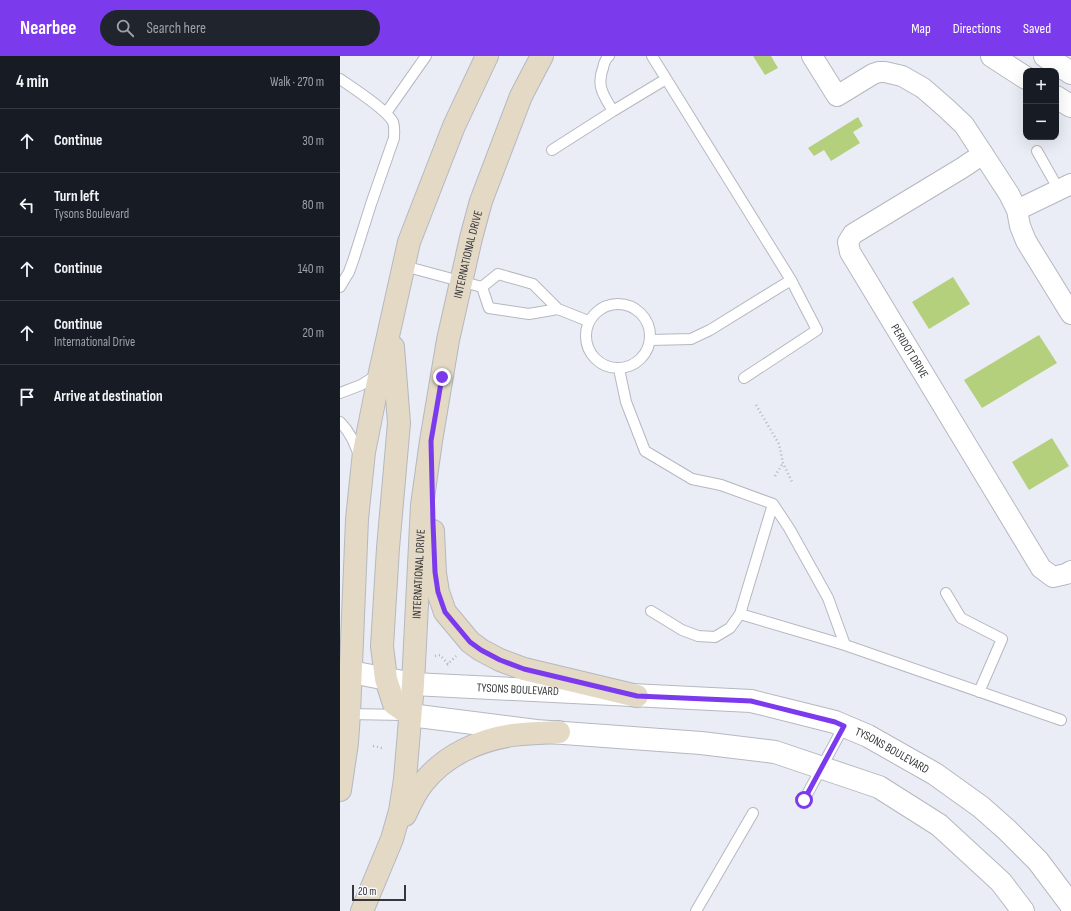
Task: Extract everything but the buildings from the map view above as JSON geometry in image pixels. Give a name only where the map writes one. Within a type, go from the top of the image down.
[{"type":"main road","points":[[340,790],[347,743],[345,715],[346,669],[357,519],[364,452],[380,372],[409,242],[454,126],[487,56]]},
{"type":"main road","name":"INTERNATIONAL DRIVE","points":[[362,911],[392,839],[400,812],[413,684],[422,505],[448,340],[481,201],[521,96],[542,56]]},
{"type":"main road","points":[[391,326],[399,423],[388,548],[382,646],[386,679],[394,704],[410,715]]},
{"type":"main road","points":[[431,441],[433,530],[435,572],[438,592],[445,612],[461,632],[470,642],[481,650],[500,660],[524,669],[637,696]]},
{"type":"main road","points":[[392,839],[423,783],[446,760],[473,746],[494,739],[514,735],[559,732]]},
{"type":"street","points":[[812,56],[837,96],[873,74],[879,72],[893,73],[902,76],[923,88],[964,125],[1008,194],[1017,210],[1020,226],[1026,241],[1071,314]]},
{"type":"street","points":[[992,56],[1023,76]]},
{"type":"street","points":[[1045,56],[1071,73]]},
{"type":"street","points":[[1059,99],[1071,106]]},
{"type":"street","name":"PERIDOT DRIVE","points":[[983,154],[853,234],[848,242],[850,252],[1041,568],[1053,577],[1066,574],[1071,571]]},
{"type":"street","points":[[1017,210],[1065,187]]},
{"type":"street","name":"TYSONS BOULEVARD","points":[[346,669],[413,684],[751,701],[835,722],[868,736],[934,774],[981,806],[1008,830],[1038,861],[1071,905]]},
{"type":"street","points":[[410,715],[529,730],[701,743],[775,752],[879,786],[939,825],[1001,882],[1023,911]]},
{"type":"lane","points":[[386,113],[426,56]]},
{"type":"lane","points":[[609,56],[606,58],[600,75],[601,90],[613,111]]},
{"type":"lane","points":[[652,56],[791,280],[817,330],[744,378]]},
{"type":"lane","points":[[340,79],[386,113],[392,121],[395,129],[394,138],[354,258],[349,272],[340,287]]},
{"type":"lane","points":[[552,150],[613,111],[666,80]]},
{"type":"lane","points":[[1037,151],[1065,187]]},
{"type":"lane","points":[[404,266],[482,287]]},
{"type":"lane","points":[[482,287],[498,274],[533,284],[558,309],[588,322]]},
{"type":"lane","points":[[650,340],[691,339],[710,330],[791,280]]},
{"type":"lane","points":[[482,287],[489,308],[529,314],[558,309]]},
{"type":"lane","points":[[616,304],[627,305],[637,310],[645,319],[650,329],[650,340],[647,351],[640,360],[630,367],[619,369],[608,368],[598,363],[590,354],[586,344],[585,332],[588,322],[598,310],[605,306],[616,304]]},
{"type":"lane","points":[[619,369],[626,402],[645,451],[692,479],[721,485],[773,504],[789,528],[828,598],[845,645]]},
{"type":"lane","points":[[340,393],[362,385],[380,372]]},
{"type":"lane","points":[[340,422],[353,440],[360,457],[361,484]]},
{"type":"lane","points":[[651,612],[682,630],[698,636],[715,637],[730,628],[740,614],[773,504]]},
{"type":"lane","points":[[946,593],[961,618],[1002,639],[979,692]]},
{"type":"lane","points":[[740,614],[845,645],[1061,720]]},
{"type":"lane","points":[[345,715],[410,715]]},
{"type":"lane","points":[[804,800],[844,726]]},
{"type":"lane","points":[[696,911],[753,813]]},
{"type":"path","points":[[756,405],[779,444],[783,463],[792,482]]},
{"type":"path","points":[[775,476],[783,463]]},
{"type":"path","points":[[444,668],[459,653]]},
{"type":"path","points":[[435,656],[440,655],[448,664]]},
{"type":"path","points":[[373,746],[382,748]]},
{"type":"green space","points":[[753,56],[771,56],[778,68],[765,75]]},
{"type":"green space","points":[[858,117],[863,126],[853,132],[860,143],[831,161],[824,150],[814,156],[808,148]]},
{"type":"green space","points":[[953,277],[970,304],[929,329],[912,302]]},
{"type":"green space","points":[[1039,335],[1057,363],[982,408],[964,380]]},
{"type":"green space","points":[[1052,438],[1069,466],[1029,490],[1012,462]]},
{"type":"route","points":[[442,377],[431,441],[435,572],[438,592],[445,612],[461,632],[470,642],[481,650],[500,660],[524,669],[637,696],[751,701],[835,722],[844,726],[804,800]]}]
